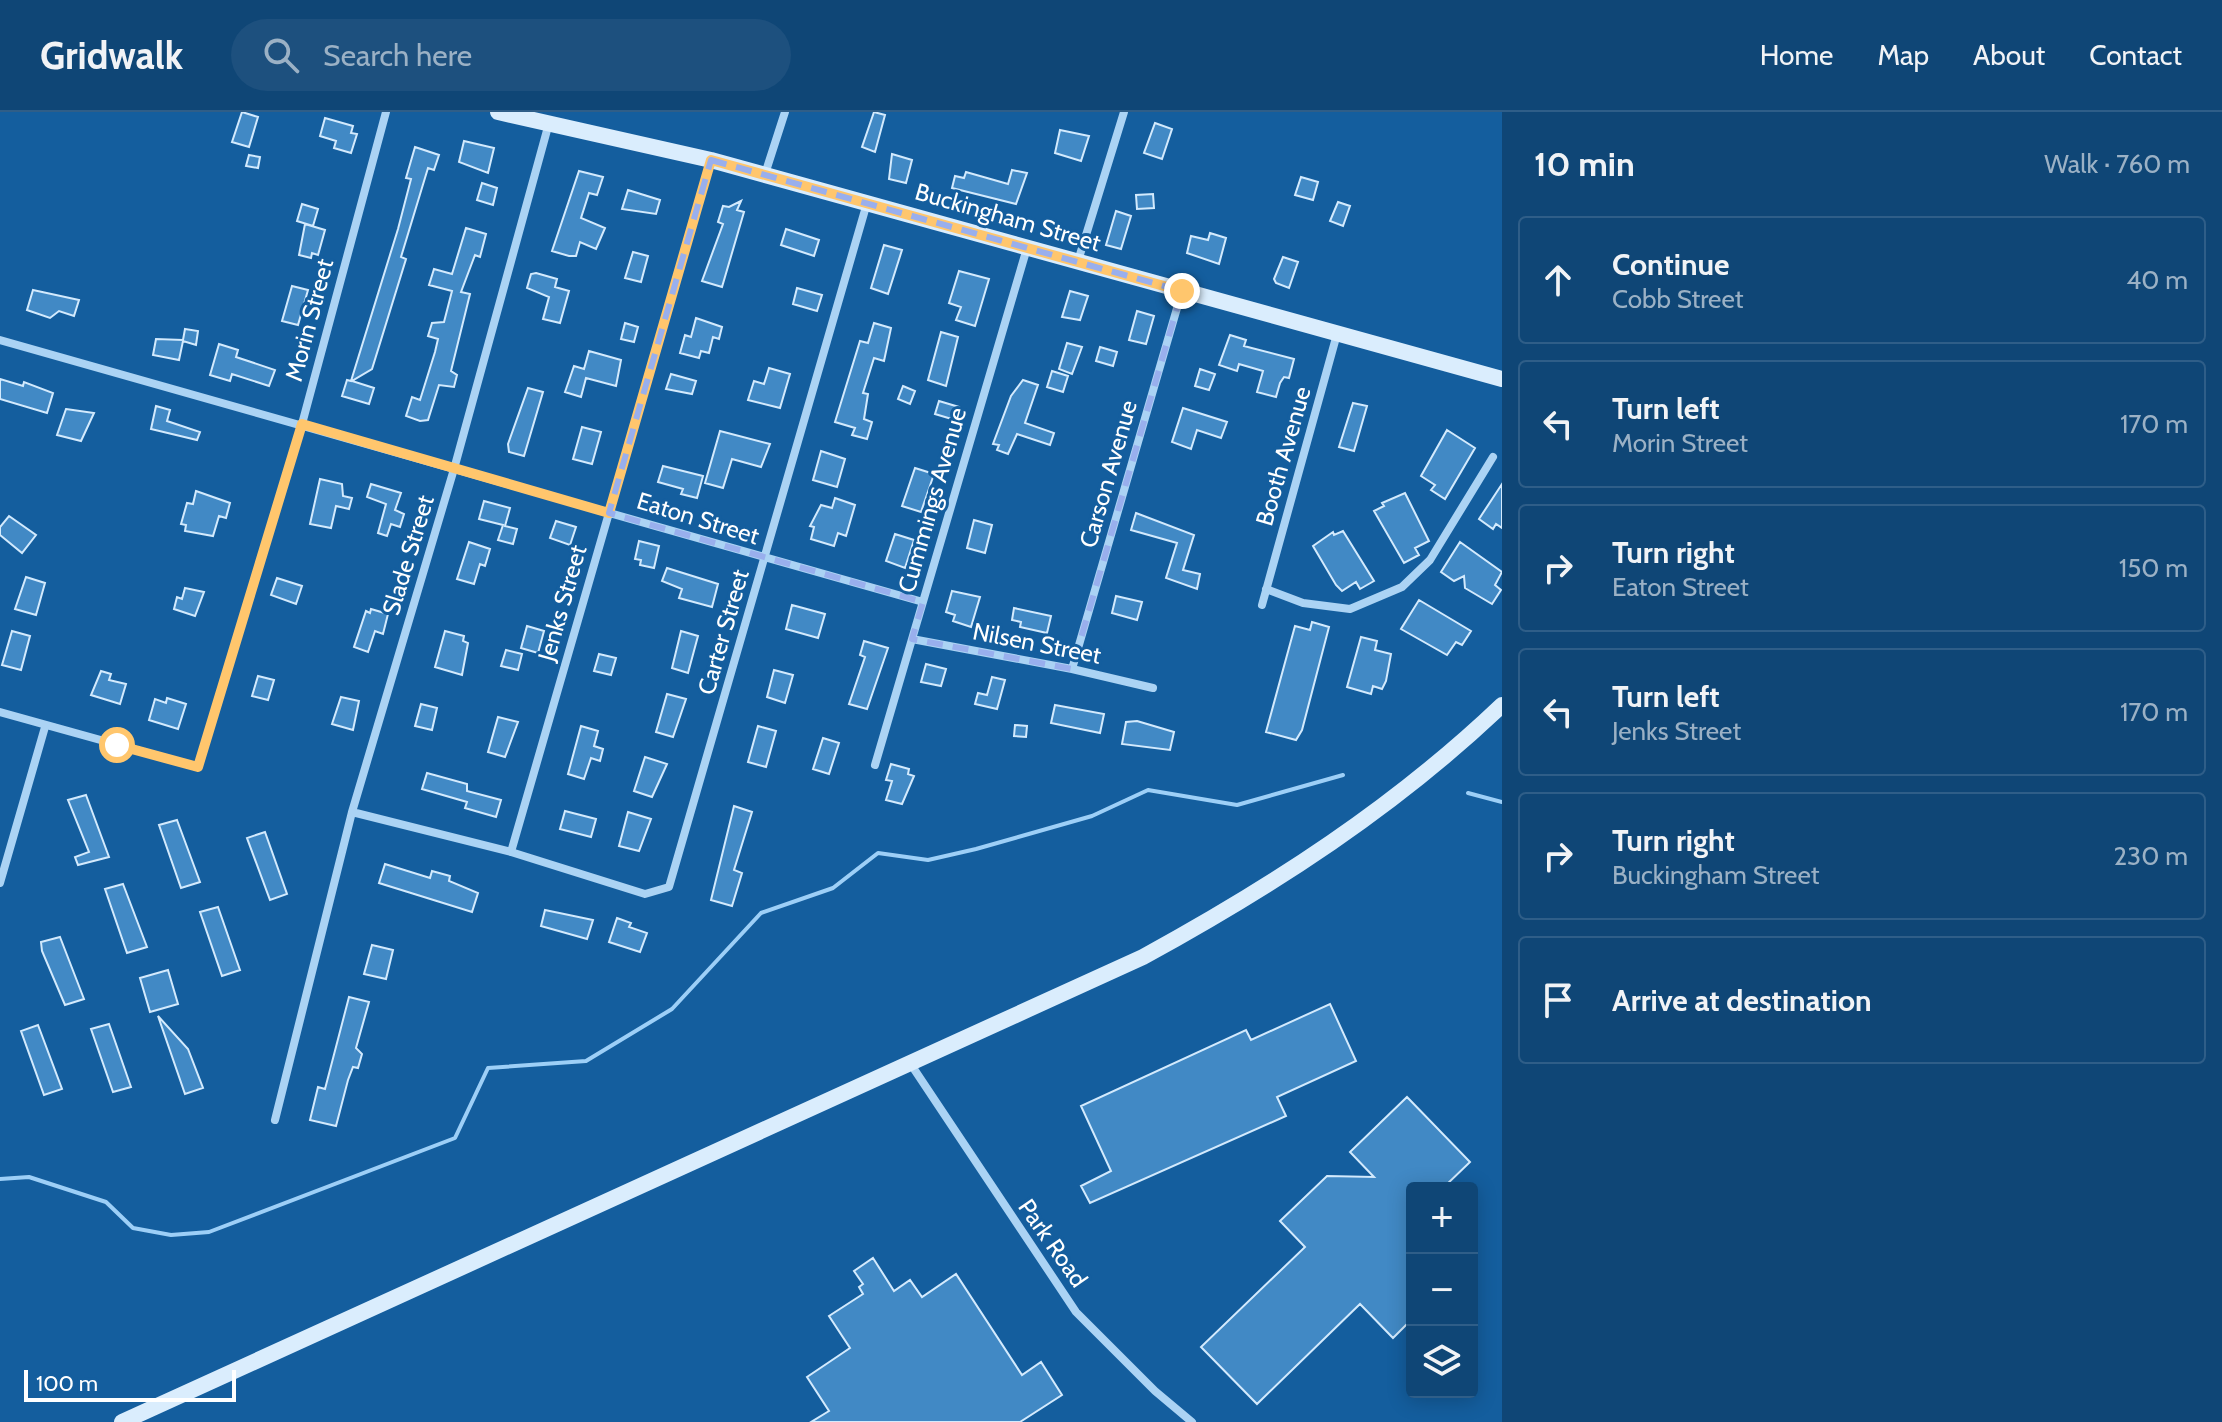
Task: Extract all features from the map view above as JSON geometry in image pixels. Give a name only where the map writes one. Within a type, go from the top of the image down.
[{"type":"main road","name":"Buckingham Street","points":[[498,112],[711,160],[1502,379]]},
{"type":"main road","points":[[122,1422],[1143,957],[1251,898],[1351,831],[1451,753],[1502,705]]},
{"type":"street","name":"Morin Street","points":[[45,727],[198,767],[302,424],[386,112]]},
{"type":"street","points":[[765,175],[785,112]]},
{"type":"street","points":[[1078,262],[1124,112]]},
{"type":"street","name":"Slade Street","points":[[275,1120],[352,812],[454,469],[549,123]]},
{"type":"street","name":"Jenks Street","points":[[511,852],[711,160]]},
{"type":"street","name":"Carter Street","points":[[511,852],[645,894],[669,887],[867,203]]},
{"type":"street","name":"Cummings Avenue","points":[[875,765],[1027,248]]},
{"type":"street","name":"Carson Avenue","points":[[1072,669],[1182,291]]},
{"type":"street","name":"Booth Avenue","points":[[1262,605],[1337,334]]},
{"type":"street","name":"Eaton Street","points":[[0,340],[923,602]]},
{"type":"street","points":[[1266,589],[1303,603],[1350,609],[1402,587],[1430,560],[1493,457]]},
{"type":"street","name":"Nilsen Street","points":[[912,639],[1072,669],[1153,688]]},
{"type":"street","points":[[0,712],[45,727],[0,883]]},
{"type":"street","points":[[352,812],[511,852]]},
{"type":"street","name":"Park Road","points":[[910,1062],[1076,1312],[1155,1391],[1192,1422]]},
{"type":"highlighted area","points":[[711,160],[1182,291],[1072,669],[912,639],[923,602],[609,513]]},
{"type":"building","points":[[242,112],[258,117],[249,147],[232,142]]},
{"type":"building","points":[[874,112],[885,115],[875,152],[862,147]]},
{"type":"building","points":[[325,118],[353,126],[351,133],[357,134],[351,153],[334,148],[336,141],[320,136]]},
{"type":"building","points":[[1155,123],[1172,129],[1162,159],[1144,153]]},
{"type":"building","points":[[1060,130],[1089,136],[1081,161],[1055,153]]},
{"type":"building","points":[[464,141],[494,148],[488,173],[459,162]]},
{"type":"building","points":[[415,147],[439,155],[434,170],[428,168],[401,257],[406,259],[372,369],[352,381],[374,388],[369,404],[342,396],[347,380],[351,381],[398,229],[411,179],[406,178]]},
{"type":"building","points":[[892,154],[912,160],[906,183],[889,179]]},
{"type":"building","points":[[249,155],[260,157],[258,168],[246,166]]},
{"type":"building","points":[[1012,170],[1027,173],[1016,204],[952,188],[955,176],[964,178],[966,172],[1008,184]]},
{"type":"building","points":[[579,171],[603,177],[597,195],[589,193],[581,218],[605,228],[596,249],[580,242],[576,256],[569,256],[552,251]]},
{"type":"building","points":[[1301,177],[1318,182],[1313,200],[1295,195]]},
{"type":"building","points":[[482,183],[497,188],[493,205],[477,200]]},
{"type":"building","points":[[628,190],[660,200],[656,214],[622,209]]},
{"type":"building","points":[[1153,194],[1154,208],[1137,209],[1136,195]]},
{"type":"building","points":[[741,201],[737,210],[744,212],[722,287],[702,281],[723,224],[718,222],[723,206],[729,207]]},
{"type":"building","points":[[1338,202],[1350,206],[1343,226],[1330,221]]},
{"type":"building","points":[[302,204],[318,209],[313,226],[297,221]]},
{"type":"building","points":[[1116,211],[1131,216],[1121,249],[1106,245]]},
{"type":"building","points":[[305,224],[325,230],[318,255],[312,253],[311,258],[299,255]]},
{"type":"building","points":[[466,228],[486,234],[480,257],[475,255],[461,292],[470,294],[451,371],[457,375],[454,387],[439,385],[428,420],[420,421],[406,416],[412,397],[420,400],[435,352],[438,339],[428,336],[432,323],[444,322],[452,291],[429,285],[434,269],[452,274]]},
{"type":"building","points":[[786,229],[819,240],[814,256],[781,245]]},
{"type":"building","points":[[1210,233],[1226,238],[1219,264],[1187,253],[1191,236],[1208,240]]},
{"type":"building","points":[[884,245],[902,250],[888,294],[871,288]]},
{"type":"building","points":[[633,252],[648,256],[641,282],[625,278]]},
{"type":"building","points":[[1283,257],[1298,262],[1289,288],[1276,283],[1274,279]]},
{"type":"building","points":[[959,271],[989,279],[975,326],[956,320],[961,307],[949,303]]},
{"type":"building","points":[[531,274],[557,279],[555,287],[569,291],[560,323],[543,319],[549,297],[527,288]]},
{"type":"building","points":[[292,286],[308,290],[298,325],[282,321]]},
{"type":"building","points":[[797,288],[822,295],[817,311],[793,304]]},
{"type":"building","points":[[33,290],[79,300],[74,316],[59,311],[50,318],[27,310]]},
{"type":"building","points":[[1070,291],[1088,296],[1080,320],[1062,317]]},
{"type":"building","points":[[1137,311],[1154,316],[1146,344],[1129,340]]},
{"type":"building","points":[[696,318],[722,327],[719,339],[713,337],[709,353],[701,351],[699,358],[680,353],[685,335],[691,337]]},
{"type":"building","points":[[625,323],[638,327],[634,342],[621,339]]},
{"type":"building","points":[[874,323],[891,328],[884,361],[874,358],[863,393],[868,394],[864,419],[872,422],[867,439],[852,435],[855,428],[835,422],[860,341],[868,343]]},
{"type":"building","points":[[185,329],[198,331],[196,345],[183,341],[179,360],[153,355],[156,339],[183,340]]},
{"type":"building","points":[[941,332],[958,337],[946,386],[928,380]]},
{"type":"building","points":[[1230,335],[1246,340],[1244,346],[1294,359],[1289,378],[1284,377],[1276,397],[1257,392],[1263,371],[1239,364],[1237,371],[1219,365]]},
{"type":"building","points":[[1067,343],[1082,347],[1072,374],[1059,369]]},
{"type":"building","points":[[219,344],[238,350],[236,357],[275,370],[269,386],[232,374],[230,381],[210,375]]},
{"type":"building","points":[[1100,347],[1117,352],[1113,366],[1096,361]]},
{"type":"building","points":[[589,351],[621,360],[616,386],[586,378],[581,397],[565,392],[574,366],[584,369]]},
{"type":"building","points":[[769,368],[790,374],[780,408],[748,400],[754,381],[764,384]]},
{"type":"building","points":[[1200,369],[1215,374],[1209,390],[1195,386]]},
{"type":"building","points":[[1052,371],[1068,376],[1063,392],[1047,387]]},
{"type":"building","points":[[671,374],[696,381],[692,394],[666,389]]},
{"type":"building","points":[[0,379],[23,386],[24,382],[53,393],[47,413],[0,399]]},
{"type":"building","points":[[1023,380],[1038,385],[1025,423],[1054,433],[1050,445],[1017,434],[1008,454],[997,450],[999,445],[993,444],[1011,396]]},
{"type":"building","points":[[903,386],[915,391],[910,404],[898,399]]},
{"type":"building","points":[[528,388],[543,392],[524,456],[509,452],[508,444]]},
{"type":"building","points":[[939,401],[959,407],[955,420],[935,414]]},
{"type":"building","points":[[1353,403],[1367,406],[1354,451],[1339,447]]},
{"type":"building","points":[[156,406],[170,410],[167,421],[200,432],[197,440],[151,429]]},
{"type":"building","points":[[1183,408],[1227,422],[1221,438],[1197,430],[1191,449],[1172,442]]},
{"type":"building","points":[[66,409],[94,413],[81,441],[57,435]]},
{"type":"building","points":[[582,427],[601,432],[592,464],[573,459]]},
{"type":"building","points":[[1447,430],[1475,448],[1445,499],[1431,490],[1435,485],[1421,476]]},
{"type":"building","points":[[720,431],[770,444],[761,467],[732,459],[723,488],[705,483]]},
{"type":"building","points":[[821,451],[845,459],[837,487],[813,480]]},
{"type":"building","points":[[663,466],[703,476],[697,498],[681,494],[683,489],[658,482]]},
{"type":"building","points":[[915,468],[934,474],[921,512],[902,506]]},
{"type":"building","points":[[320,479],[342,484],[343,496],[352,498],[349,509],[336,506],[331,528],[310,524]]},
{"type":"building","points":[[371,484],[401,493],[395,510],[404,514],[400,527],[391,524],[387,536],[378,533],[386,504],[367,497]]},
{"type":"building","points":[[1502,484],[1502,528],[1496,524],[1493,529],[1479,519]]},
{"type":"building","points":[[196,491],[230,503],[226,518],[219,516],[213,536],[185,531],[186,525],[181,524],[187,503],[193,504]]},
{"type":"building","points":[[1405,493],[1429,541],[1415,548],[1419,555],[1404,563],[1374,511],[1384,506],[1382,503]]},
{"type":"building","points":[[835,498],[855,505],[846,536],[838,533],[834,546],[811,539],[814,527],[810,526],[821,505],[832,508]]},
{"type":"building","points":[[484,501],[510,508],[505,526],[517,529],[513,544],[498,540],[503,525],[479,519]]},
{"type":"building","points":[[1136,513],[1194,535],[1183,570],[1200,574],[1197,589],[1166,578],[1177,543],[1131,530]]},
{"type":"building","points":[[9,516],[36,535],[22,553],[0,535],[0,527]]},
{"type":"building","points":[[974,520],[992,525],[985,553],[967,548]]},
{"type":"building","points":[[556,521],[576,527],[570,545],[550,538]]},
{"type":"building","points":[[1343,531],[1374,581],[1360,589],[1356,582],[1342,591],[1313,546],[1333,532],[1334,535]]},
{"type":"building","points":[[895,534],[914,540],[905,568],[886,561]]},
{"type":"building","points":[[639,541],[659,546],[654,568],[640,565],[641,560],[635,559]]},
{"type":"building","points":[[469,542],[490,549],[485,566],[480,564],[474,584],[457,579]]},
{"type":"building","points":[[1460,542],[1502,572],[1495,585],[1501,590],[1492,604],[1465,588],[1464,576],[1454,581],[1441,572]]},
{"type":"building","points":[[667,568],[718,584],[712,607],[679,598],[682,589],[662,581]]},
{"type":"building","points":[[26,577],[45,583],[36,615],[15,609]]},
{"type":"building","points":[[277,578],[302,586],[296,604],[271,595]]},
{"type":"building","points":[[185,588],[204,592],[195,616],[174,609],[177,597],[182,599]]},
{"type":"building","points":[[952,591],[980,597],[971,627],[953,621],[955,615],[946,612]]},
{"type":"building","points":[[1116,596],[1142,602],[1137,620],[1112,613]]},
{"type":"building","points":[[1419,600],[1471,631],[1462,645],[1456,642],[1447,655],[1401,629]]},
{"type":"building","points":[[792,605],[825,614],[818,638],[786,629]]},
{"type":"building","points":[[1014,608],[1051,616],[1047,633],[1020,627],[1021,622],[1012,620]]},
{"type":"building","points":[[371,609],[388,614],[383,634],[375,631],[368,652],[354,647],[366,611],[370,613]]},
{"type":"building","points":[[1312,622],[1329,627],[1302,730],[1296,740],[1266,732],[1295,626],[1310,630]]},
{"type":"building","points":[[527,626],[544,631],[538,653],[521,648]]},
{"type":"building","points":[[12,631],[30,636],[21,670],[2,665]]},
{"type":"building","points":[[445,631],[464,636],[463,641],[468,643],[462,675],[435,667]]},
{"type":"building","points":[[681,631],[698,636],[688,673],[672,668]]},
{"type":"building","points":[[1361,637],[1377,641],[1375,650],[1391,654],[1382,689],[1373,686],[1371,694],[1347,687]]},
{"type":"building","points":[[864,641],[888,648],[867,709],[849,704],[865,657],[860,655]]},
{"type":"building","points":[[506,650],[522,654],[518,670],[501,666]]},
{"type":"building","points":[[599,654],[616,658],[611,675],[594,671]]},
{"type":"building","points":[[926,664],[946,669],[941,686],[921,682]]},
{"type":"building","points":[[774,670],[793,675],[785,703],[767,697]]},
{"type":"building","points":[[101,671],[111,674],[109,680],[126,684],[120,704],[91,695]]},
{"type":"building","points":[[258,676],[274,680],[268,700],[252,696]]},
{"type":"building","points":[[992,677],[1005,680],[997,709],[975,704],[978,693],[987,695]]},
{"type":"building","points":[[667,694],[686,699],[673,737],[656,732]]},
{"type":"building","points":[[341,697],[359,701],[353,730],[332,724]]},
{"type":"building","points":[[167,698],[186,704],[178,729],[149,720],[155,699],[166,703]]},
{"type":"building","points":[[421,704],[437,708],[432,730],[415,726]]},
{"type":"building","points":[[1055,705],[1104,714],[1100,733],[1051,723]]},
{"type":"building","points":[[498,717],[518,722],[505,757],[488,752]]},
{"type":"building","points":[[1137,721],[1174,732],[1170,750],[1122,744],[1126,722]]},
{"type":"building","points":[[1015,725],[1027,726],[1026,737],[1014,736]]},
{"type":"building","points":[[581,726],[598,731],[594,746],[603,749],[600,761],[591,758],[584,779],[568,774]]},
{"type":"building","points":[[758,726],[776,731],[766,767],[748,762]]},
{"type":"building","points":[[823,738],[839,743],[829,774],[813,769]]},
{"type":"building","points":[[645,757],[667,764],[652,797],[634,791]]},
{"type":"building","points":[[891,764],[909,769],[908,774],[914,776],[902,804],[886,800],[892,781],[886,780]]},
{"type":"building","points":[[427,773],[467,784],[467,791],[501,800],[496,817],[465,808],[467,802],[422,789]]},
{"type":"building","points":[[86,795],[109,857],[78,865],[75,857],[89,852],[68,800]]},
{"type":"building","points":[[734,806],[752,812],[734,870],[742,873],[732,906],[711,900]]},
{"type":"building","points":[[565,811],[596,819],[591,837],[560,829]]},
{"type":"building","points":[[628,812],[651,819],[639,851],[619,846]]},
{"type":"building","points":[[177,820],[200,882],[181,888],[159,825]]},
{"type":"building","points":[[265,832],[287,894],[270,900],[247,838]]},
{"type":"building","points":[[385,864],[430,878],[432,871],[450,876],[449,881],[478,893],[472,912],[379,883]]},
{"type":"building","points":[[123,884],[147,947],[127,953],[105,889]]},
{"type":"building","points":[[218,907],[240,970],[222,976],[200,912]]},
{"type":"building","points":[[545,910],[593,920],[587,939],[541,926]]},
{"type":"building","points":[[617,918],[631,923],[629,927],[647,933],[640,952],[609,942]]},
{"type":"building","points":[[60,937],[84,999],[65,1005],[41,942]]},
{"type":"building","points":[[372,945],[393,950],[386,979],[364,974]]},
{"type":"building","points":[[168,970],[178,1004],[150,1012],[140,978]]},
{"type":"building","points":[[349,997],[369,1002],[356,1048],[362,1054],[358,1068],[353,1067],[348,1080],[336,1126],[310,1120],[318,1087],[325,1089]]},
{"type":"building","points":[[1330,1004],[1356,1061],[1277,1097],[1286,1116],[1090,1203],[1081,1186],[1111,1171],[1081,1106],[1246,1030],[1251,1040]]},
{"type":"building","points":[[158,1016],[188,1049],[203,1088],[185,1094]]},
{"type":"building","points":[[109,1024],[131,1087],[113,1092],[91,1029]]},
{"type":"building","points":[[38,1025],[62,1089],[44,1095],[21,1031]]},
{"type":"building","points":[[1407,1097],[1470,1162],[1449,1182],[1406,1182],[1406,1325],[1393,1338],[1360,1304],[1257,1404],[1201,1347],[1305,1247],[1280,1221],[1327,1176],[1374,1177],[1350,1152]]},
{"type":"building","points":[[873,1258],[894,1291],[910,1280],[922,1297],[956,1274],[1022,1375],[1041,1362],[1062,1395],[1020,1422],[811,1422],[829,1411],[807,1377],[850,1348],[829,1316],[863,1294],[859,1287],[863,1284],[854,1271]]},
{"type":"waterway","points":[[0,1179],[29,1177],[106,1202],[133,1228],[171,1235],[209,1232],[455,1138],[488,1068],[586,1061],[672,1009],[761,913],[833,888],[878,853],[928,860],[976,849],[1092,816],[1148,790],[1237,805],[1343,775]]},
{"type":"waterway","points":[[1468,793],[1502,802]]},
{"type":"route","points":[[117,745],[198,767],[302,424],[609,513],[711,160],[1182,291]]}]
